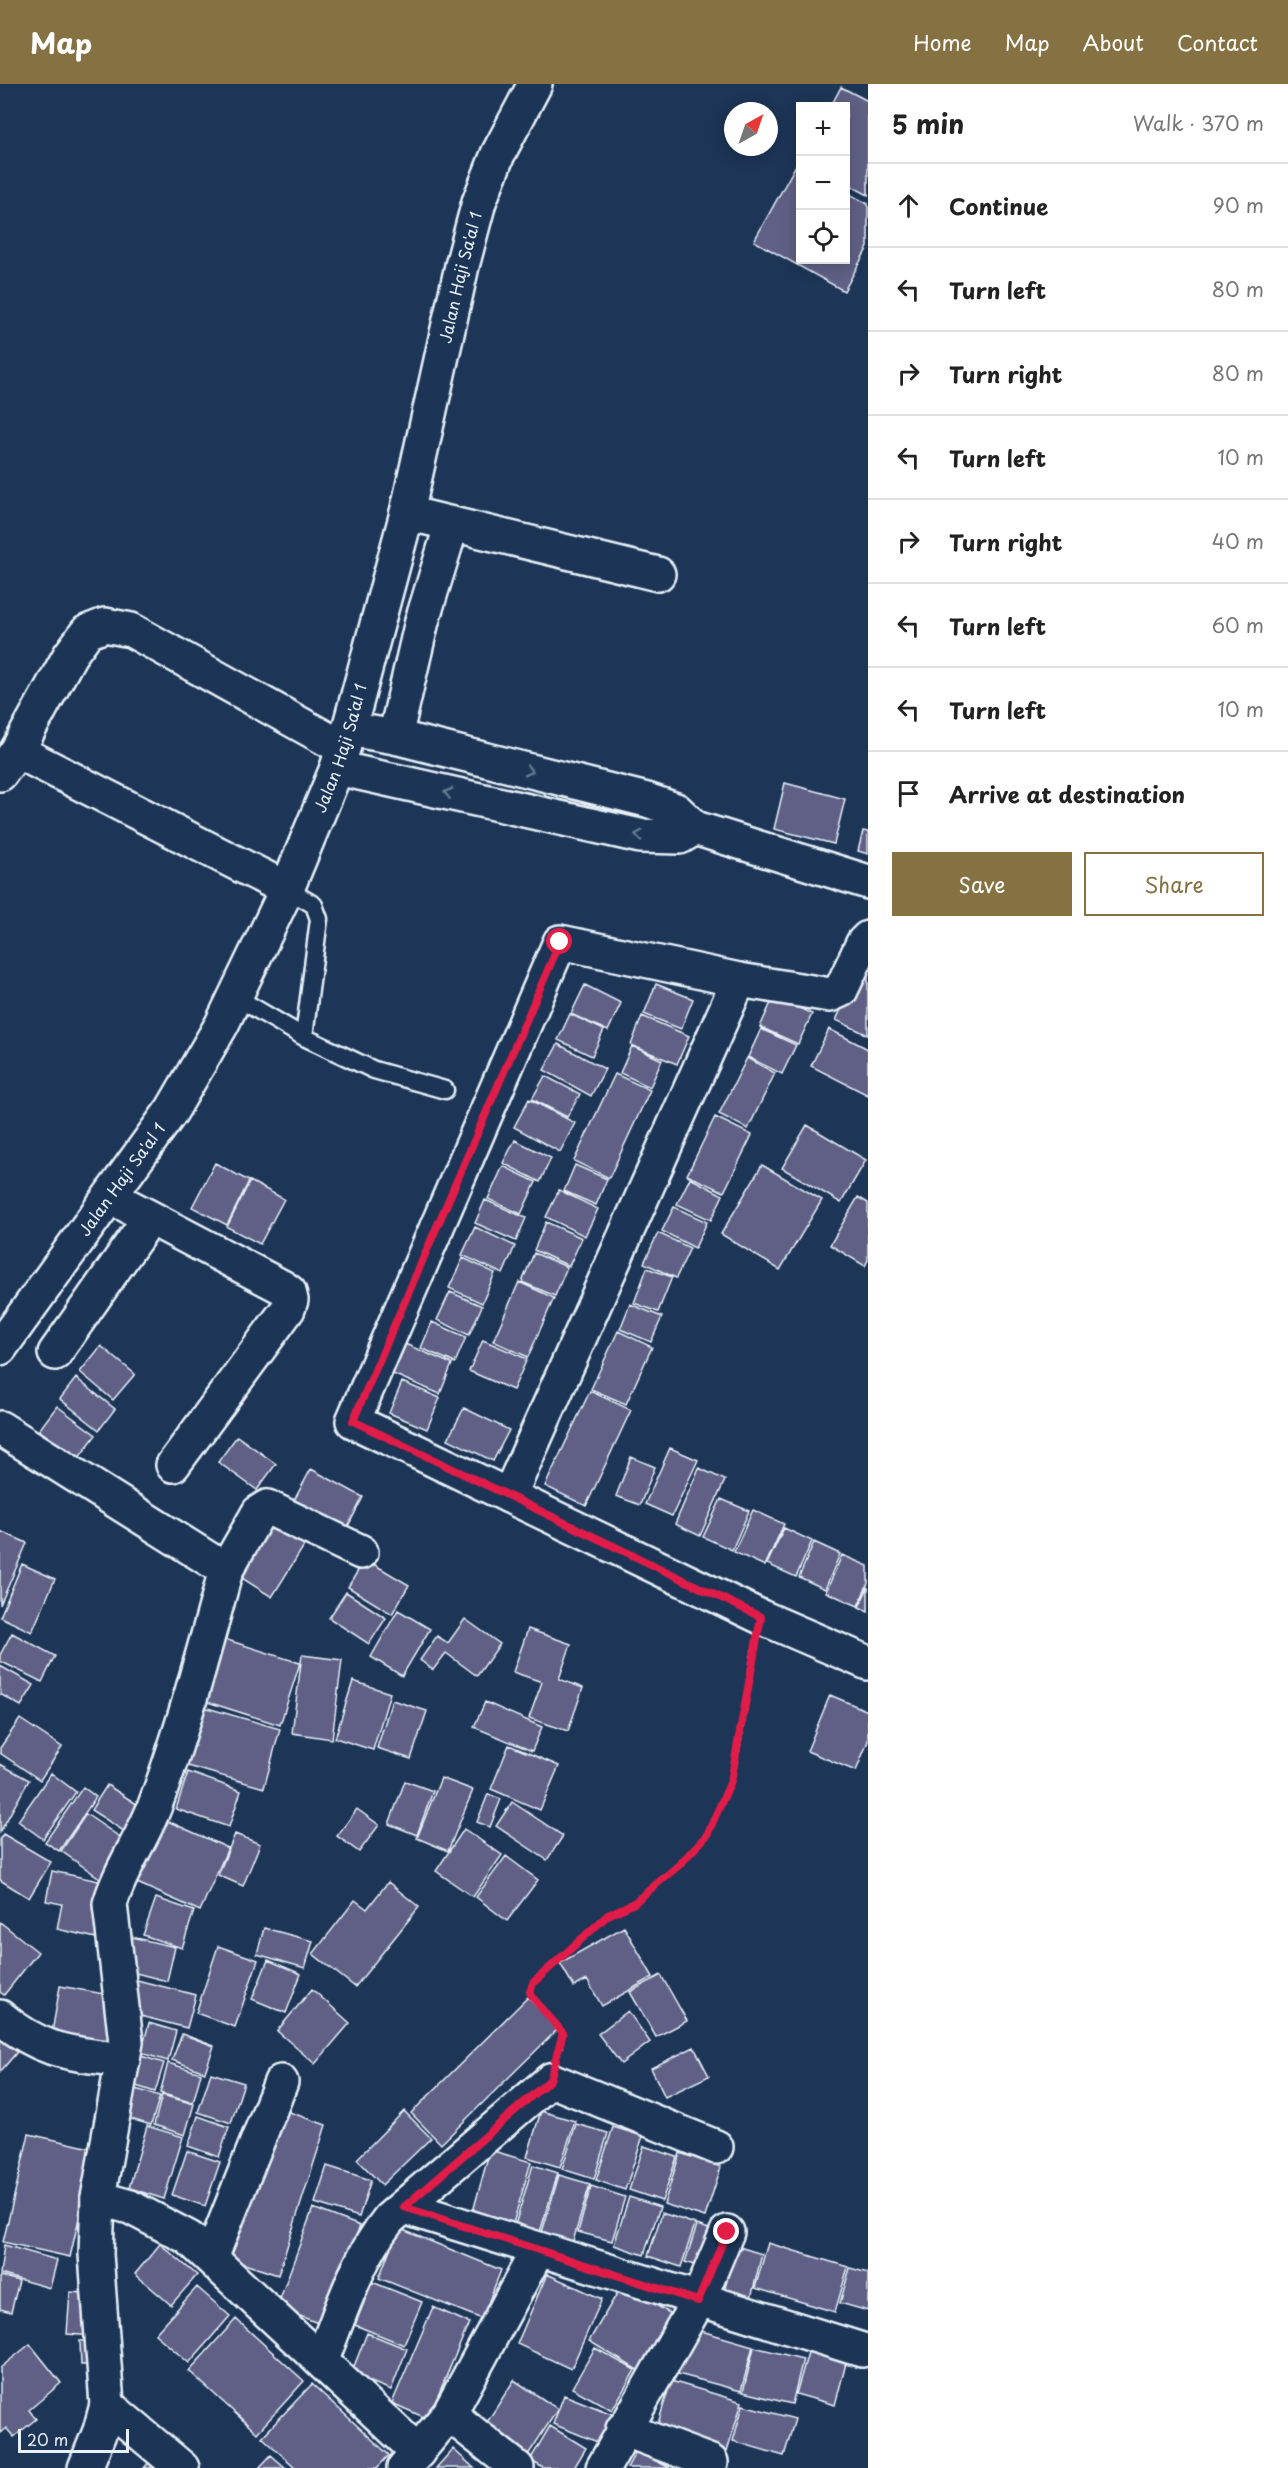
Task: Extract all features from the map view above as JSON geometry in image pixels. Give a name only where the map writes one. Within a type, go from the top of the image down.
[{"type":"street","name":"Jalan Haji Sa'al 1","points":[[0,1348],[111,1197],[171,1110],[222,1024],[287,889],[343,748],[407,513],[462,266],[479,202],[498,154],[535,84]]},
{"type":"street","points":[[407,513],[658,574]]},
{"type":"street","points":[[395,738],[422,621],[453,524]]},
{"type":"street","points":[[287,889],[8,762],[70,655],[87,632],[105,625],[131,630],[343,748],[640,836],[680,837],[695,828]]},
{"type":"street","points":[[343,748],[395,738],[647,800],[676,810],[695,828],[868,882]]},
{"type":"street","points":[[868,938],[863,943],[841,990],[830,995],[739,980],[560,942],[353,1421],[761,1617],[868,1663]]},
{"type":"street","points":[[508,1496],[739,980]]},
{"type":"street","points":[[111,1197],[282,1287],[289,1292],[291,1300],[288,1310],[173,1464]]},
{"type":"street","points":[[55,1353],[149,1218]]},
{"type":"street","points":[[0,1428],[226,1570]]},
{"type":"street","points":[[85,2468],[97,2441],[107,2405],[96,2254],[98,2198],[126,2042],[111,1929],[110,1904],[116,1884],[154,1808],[191,1698],[226,1570],[259,1512],[267,1508],[361,1552]]},
{"type":"street","points":[[0,2017],[33,2042],[57,2051],[123,2060]]},
{"type":"street","points":[[322,2359],[354,2279],[377,2234],[389,2219],[550,2080],[716,2147]]},
{"type":"street","points":[[211,2258],[281,2082]]},
{"type":"street","points":[[98,2198],[130,2207],[165,2223],[189,2238],[322,2359],[411,2460],[449,2414],[538,2250]]},
{"type":"street","points":[[404,2207],[698,2301],[862,2350]]},
{"type":"street","points":[[603,2468],[623,2429],[698,2301],[727,2232]]},
{"type":"street","points":[[107,2405],[182,2468]]},
{"type":"street","points":[[449,2414],[517,2468]]},
{"type":"street","points":[[623,2429],[711,2462]]},
{"type":"lane","points":[[287,889],[301,895],[314,905],[319,919],[304,1037]]},
{"type":"lane","points":[[234,996],[304,1037],[374,1070],[445,1090]]},
{"type":"path","points":[[550,2080],[563,2033],[533,1998],[530,1992],[533,1983],[608,1915],[634,1903],[679,1865],[707,1835],[731,1781],[761,1617]]},
{"type":"building","points":[[841,87],[868,101],[868,195],[850,185],[850,102],[833,102]]},
{"type":"building","points":[[796,165],[796,264],[850,264],[850,194],[868,204],[868,247],[844,291],[754,241]]},
{"type":"building","points":[[785,783],[845,799],[834,844],[774,829]]},
{"type":"building","points":[[863,831],[868,832],[868,854],[858,851]]},
{"type":"building","points":[[866,957],[868,958],[868,1035],[836,1020]]},
{"type":"building","points":[[656,984],[693,999],[681,1029],[644,1014]]},
{"type":"building","points":[[585,985],[621,1003],[608,1031],[571,1014]]},
{"type":"building","points":[[774,996],[812,1014],[798,1044],[760,1027]]},
{"type":"building","points":[[570,1014],[604,1030],[592,1056],[558,1040]]},
{"type":"building","points":[[642,1016],[689,1036],[677,1064],[631,1045]]},
{"type":"building","points":[[761,1029],[796,1045],[782,1074],[748,1057]]},
{"type":"building","points":[[829,1029],[868,1049],[868,1095],[811,1066]]},
{"type":"building","points":[[558,1044],[605,1069],[591,1096],[544,1070]]},
{"type":"building","points":[[632,1046],[662,1060],[650,1087],[620,1073]]},
{"type":"building","points":[[747,1058],[775,1073],[748,1129],[719,1114]]},
{"type":"building","points":[[615,1074],[650,1090],[609,1178],[574,1161]]},
{"type":"building","points":[[545,1076],[580,1094],[567,1117],[532,1099]]},
{"type":"building","points":[[529,1099],[575,1123],[560,1152],[514,1127]]},
{"type":"building","points":[[715,1117],[752,1135],[724,1192],[687,1175]]},
{"type":"building","points":[[807,1125],[866,1160],[841,1203],[782,1168]]},
{"type":"building","points":[[515,1140],[551,1158],[540,1182],[503,1163]]},
{"type":"building","points":[[215,1163],[249,1181],[227,1225],[192,1207]]},
{"type":"building","points":[[575,1165],[607,1179],[596,1205],[564,1191]]},
{"type":"building","points":[[762,1165],[822,1200],[780,1270],[721,1234]]},
{"type":"building","points":[[503,1166],[536,1182],[521,1214],[488,1199]]},
{"type":"building","points":[[690,1178],[723,1195],[711,1220],[677,1204]]},
{"type":"building","points":[[250,1181],[284,1199],[260,1244],[227,1227]]},
{"type":"building","points":[[559,1190],[598,1209],[585,1236],[546,1217]]},
{"type":"building","points":[[858,1197],[868,1203],[868,1260],[865,1266],[830,1245]]},
{"type":"building","points":[[485,1200],[526,1218],[516,1241],[475,1223]]},
{"type":"building","points":[[674,1207],[707,1222],[695,1248],[662,1231]]},
{"type":"building","points":[[546,1222],[582,1238],[569,1266],[534,1250]]},
{"type":"building","points":[[475,1227],[515,1246],[503,1274],[462,1255]]},
{"type":"building","points":[[658,1233],[690,1248],[676,1278],[644,1263]]},
{"type":"building","points":[[534,1253],[567,1267],[555,1296],[522,1282]]},
{"type":"building","points":[[463,1258],[495,1273],[482,1303],[449,1288]]},
{"type":"building","points":[[647,1268],[672,1277],[658,1312],[634,1303]]},
{"type":"building","points":[[519,1282],[554,1298],[528,1357],[493,1341]]},
{"type":"building","points":[[450,1292],[482,1306],[469,1335],[437,1320]]},
{"type":"building","points":[[630,1304],[662,1317],[651,1342],[620,1329]]},
{"type":"building","points":[[432,1322],[466,1337],[455,1363],[421,1348]]},
{"type":"building","points":[[618,1331],[652,1347],[626,1404],[591,1389]]},
{"type":"building","points":[[483,1340],[527,1359],[513,1390],[469,1371]]},
{"type":"building","points":[[398,1341],[452,1364],[440,1394],[386,1371]]},
{"type":"building","points":[[101,1346],[135,1374],[113,1400],[80,1372]]},
{"type":"building","points":[[76,1378],[115,1409],[99,1430],[60,1399]]},
{"type":"building","points":[[402,1382],[440,1398],[427,1429],[389,1413]]},
{"type":"building","points":[[590,1391],[631,1410],[586,1506],[545,1486]]},
{"type":"building","points":[[57,1406],[96,1435],[78,1459],[39,1430]]},
{"type":"building","points":[[464,1408],[509,1430],[493,1461],[448,1439]]},
{"type":"building","points":[[237,1436],[276,1464],[257,1490],[218,1462]]},
{"type":"building","points":[[670,1448],[698,1460],[672,1516],[645,1504]]},
{"type":"building","points":[[631,1457],[655,1467],[640,1505],[616,1496]]},
{"type":"building","points":[[699,1468],[725,1480],[700,1536],[675,1524]]},
{"type":"building","points":[[311,1469],[363,1497],[343,1536],[290,1508]]},
{"type":"building","points":[[721,1499],[749,1511],[732,1550],[703,1537]]},
{"type":"building","points":[[753,1510],[784,1524],[765,1566],[734,1552]]},
{"type":"building","points":[[272,1518],[307,1541],[272,1597],[237,1575]]},
{"type":"building","points":[[784,1528],[812,1541],[796,1577],[767,1564]]},
{"type":"building","points":[[0,1531],[27,1543],[0,1605]]},
{"type":"building","points":[[814,1542],[840,1554],[825,1589],[799,1577]]},
{"type":"building","points":[[842,1555],[868,1566],[868,1583],[858,1606],[826,1592]]},
{"type":"building","points":[[365,1559],[409,1585],[392,1614],[348,1587]]},
{"type":"building","points":[[22,1564],[55,1579],[32,1632],[0,1617]]},
{"type":"building","points":[[868,1587],[868,1611],[859,1607]]},
{"type":"building","points":[[346,1592],[386,1618],[369,1644],[329,1618]]},
{"type":"building","points":[[398,1610],[430,1629],[402,1676],[371,1657]]},
{"type":"building","points":[[465,1619],[500,1644],[477,1676],[446,1653],[433,1670],[420,1660],[437,1636],[448,1643]]},
{"type":"building","points":[[528,1629],[571,1644],[559,1679],[583,1688],[568,1731],[529,1718],[542,1682],[513,1672]]},
{"type":"building","points":[[12,1633],[55,1656],[42,1682],[0,1661],[0,1655]]},
{"type":"building","points":[[218,1637],[300,1663],[280,1725],[198,1699]]},
{"type":"building","points":[[302,1655],[342,1660],[332,1739],[292,1733]]},
{"type":"building","points":[[0,1666],[34,1685],[21,1706],[0,1694]]},
{"type":"building","points":[[353,1681],[390,1693],[373,1750],[335,1738]]},
{"type":"building","points":[[830,1695],[868,1711],[868,1741],[856,1771],[807,1751]]},
{"type":"building","points":[[392,1700],[427,1711],[411,1759],[377,1748]]},
{"type":"building","points":[[485,1702],[542,1727],[532,1751],[474,1727]]},
{"type":"building","points":[[197,1705],[280,1729],[264,1788],[181,1764]]},
{"type":"building","points":[[20,1719],[62,1747],[40,1780],[0,1753],[0,1748]]},
{"type":"building","points":[[509,1745],[559,1766],[540,1810],[491,1789]]},
{"type":"building","points":[[0,1764],[29,1780],[0,1832]]},
{"type":"building","points":[[188,1772],[241,1791],[229,1827],[176,1809]]},
{"type":"building","points":[[51,1773],[76,1792],[43,1839],[18,1821]]},
{"type":"building","points":[[441,1778],[473,1790],[448,1851],[417,1838]]},
{"type":"building","points":[[405,1781],[433,1791],[417,1835],[389,1824]]},
{"type":"building","points":[[107,1785],[149,1812],[133,1837],[91,1810]]},
{"type":"building","points":[[83,1787],[96,1797],[59,1851],[45,1842]]},
{"type":"building","points":[[488,1794],[501,1799],[490,1827],[477,1822]]},
{"type":"building","points":[[512,1802],[563,1836],[547,1860],[496,1826]]},
{"type":"building","points":[[357,1809],[379,1825],[359,1852],[337,1836]]},
{"type":"building","points":[[86,1814],[130,1844],[104,1881],[61,1851]]},
{"type":"building","points":[[163,1819],[228,1848],[200,1911],[135,1882]]},
{"type":"building","points":[[464,1829],[502,1855],[473,1897],[436,1871]]},
{"type":"building","points":[[3,1834],[51,1862],[29,1898],[0,1880],[0,1839]]},
{"type":"building","points":[[235,1834],[260,1844],[243,1886],[218,1875]]},
{"type":"building","points":[[506,1856],[538,1880],[507,1921],[476,1897]]},
{"type":"building","points":[[52,1871],[108,1883],[96,1938],[57,1929],[62,1904],[46,1901]]},
{"type":"building","points":[[388,1882],[419,1907],[355,1987],[313,1954],[355,1900],[367,1909]]},
{"type":"building","points":[[156,1898],[194,1911],[182,1948],[143,1935]]},
{"type":"building","points":[[0,1922],[38,1952],[4,1995],[0,1992]]},
{"type":"building","points":[[624,1927],[653,1977],[602,2006],[587,1980],[574,1987],[560,1963]]},
{"type":"building","points":[[264,1928],[313,1941],[305,1968],[257,1954]]},
{"type":"building","points":[[132,1937],[175,1947],[167,1981],[124,1970]]},
{"type":"building","points":[[218,1946],[258,1960],[235,2027],[196,2013]]},
{"type":"building","points":[[268,1960],[301,1974],[286,2013],[252,1999]]},
{"type":"building","points":[[661,1975],[687,2021],[656,2037],[630,1992]]},
{"type":"building","points":[[137,1980],[196,1995],[187,2028],[129,2013]]},
{"type":"building","points":[[60,1986],[115,1996],[105,2054],[50,2044]]},
{"type":"building","points":[[312,1989],[350,2023],[315,2064],[277,2031]]},
{"type":"building","points":[[528,1997],[559,2028],[441,2144],[411,2113]]},
{"type":"building","points":[[628,2011],[650,2042],[621,2064],[598,2034]]},
{"type":"building","points":[[149,2023],[176,2031],[168,2061],[141,2053]]},
{"type":"building","points":[[182,2034],[214,2046],[205,2072],[172,2060]]},
{"type":"building","points":[[0,2037],[17,2052],[0,2072]]},
{"type":"building","points":[[694,2047],[709,2076],[665,2097],[651,2068]]},
{"type":"building","points":[[141,2056],[164,2063],[155,2092],[133,2085]]},
{"type":"building","points":[[168,2063],[201,2073],[193,2103],[160,2093]]},
{"type":"building","points":[[211,2073],[244,2083],[231,2123],[198,2112]]},
{"type":"building","points":[[132,2088],[160,2096],[151,2125],[124,2117]]},
{"type":"building","points":[[162,2095],[194,2104],[185,2135],[154,2125]]},
{"type":"building","points":[[275,2107],[326,2125],[278,2275],[226,2258]]},
{"type":"building","points":[[404,2111],[431,2138],[382,2185],[357,2159]]},
{"type":"building","points":[[541,2111],[575,2121],[560,2167],[527,2157]]},
{"type":"building","points":[[198,2116],[229,2127],[219,2157],[188,2146]]},
{"type":"building","points":[[576,2124],[608,2133],[594,2179],[562,2169]]},
{"type":"building","points":[[147,2126],[183,2137],[164,2199],[129,2188]]},
{"type":"building","points":[[613,2127],[643,2136],[625,2190],[596,2180]]},
{"type":"building","points":[[29,2134],[95,2149],[70,2257],[3,2242]]},
{"type":"building","points":[[644,2146],[677,2157],[662,2201],[629,2190]]},
{"type":"building","points":[[490,2150],[531,2162],[512,2227],[472,2215]]},
{"type":"building","points":[[187,2151],[220,2162],[205,2206],[172,2195]]},
{"type":"building","points":[[680,2153],[721,2167],[705,2217],[664,2204]]},
{"type":"building","points":[[533,2165],[558,2173],[540,2232],[515,2225]]},
{"type":"building","points":[[327,2166],[371,2180],[359,2217],[315,2203]]},
{"type":"building","points":[[559,2175],[590,2184],[571,2248],[540,2239]]},
{"type":"building","points":[[591,2186],[625,2197],[612,2241],[578,2232]]},
{"type":"building","points":[[629,2197],[660,2207],[644,2255],[614,2245]]},
{"type":"building","points":[[313,2208],[360,2226],[323,2325],[277,2307]]},
{"type":"building","points":[[662,2213],[695,2224],[681,2267],[648,2256]]},
{"type":"building","points":[[697,2225],[715,2231],[703,2268],[685,2262]]},
{"type":"building","points":[[398,2228],[501,2270],[482,2319],[379,2278]]},
{"type":"building","points":[[768,2243],[848,2267],[835,2312],[755,2288]]},
{"type":"building","points":[[160,2244],[197,2275],[171,2305],[135,2274]]},
{"type":"building","points":[[4,2245],[57,2260],[50,2288],[0,2274]]},
{"type":"building","points":[[736,2246],[762,2254],[751,2298],[724,2291]]},
{"type":"building","points":[[850,2268],[868,2273],[868,2311],[840,2303]]},
{"type":"building","points":[[547,2274],[602,2299],[571,2369],[517,2344]]},
{"type":"building","points":[[0,2276],[19,2281],[11,2312],[0,2309]]},
{"type":"building","points":[[372,2282],[422,2302],[404,2345],[355,2325]]},
{"type":"building","points":[[622,2285],[678,2318],[644,2374],[589,2341]]},
{"type":"building","points":[[197,2287],[230,2316],[189,2363],[155,2334]]},
{"type":"building","points":[[70,2292],[97,2294],[94,2336],[67,2334]]},
{"type":"building","points":[[433,2307],[469,2323],[428,2419],[392,2403]]},
{"type":"building","points":[[236,2319],[304,2381],[257,2433],[189,2371]]},
{"type":"building","points":[[691,2328],[753,2346],[741,2391],[678,2374]]},
{"type":"building","points":[[367,2333],[407,2349],[391,2390],[351,2374]]},
{"type":"building","points":[[100,2340],[101,2365],[81,2365],[80,2341]]},
{"type":"building","points":[[811,2342],[849,2352],[835,2405],[796,2394]]},
{"type":"building","points":[[30,2344],[61,2383],[29,2410],[36,2419],[14,2437],[6,2428],[0,2433],[0,2368]]},
{"type":"building","points":[[754,2347],[803,2359],[792,2404],[743,2392]]},
{"type":"building","points":[[595,2348],[635,2370],[612,2410],[572,2388]]},
{"type":"building","points":[[514,2380],[558,2409],[526,2458],[482,2430]]},
{"type":"building","points":[[671,2381],[742,2402],[727,2451],[656,2430]]},
{"type":"building","points":[[312,2384],[389,2455],[377,2468],[296,2468],[262,2437]]},
{"type":"building","points":[[564,2395],[612,2414],[600,2443],[553,2424]]},
{"type":"building","points":[[743,2405],[795,2419],[784,2456],[733,2441]]},
{"type":"building","points":[[550,2426],[586,2448],[574,2468],[543,2468],[530,2460]]},
{"type":"building","points":[[453,2449],[474,2468],[436,2468]]},
{"type":"building","points":[[636,2451],[670,2468],[627,2468]]},
{"type":"building","points":[[271,2455],[286,2468],[259,2468]]},
{"type":"building","points":[[152,2459],[163,2468],[144,2468]]},
{"type":"route","points":[[560,942],[353,1421],[761,1617],[754,1647],[742,1731],[731,1781],[707,1835],[679,1865],[634,1903],[615,1914],[608,1915],[533,1983],[530,1992],[533,1998],[561,2028],[564,2038],[550,2080],[404,2207],[698,2301],[727,2232]]}]
